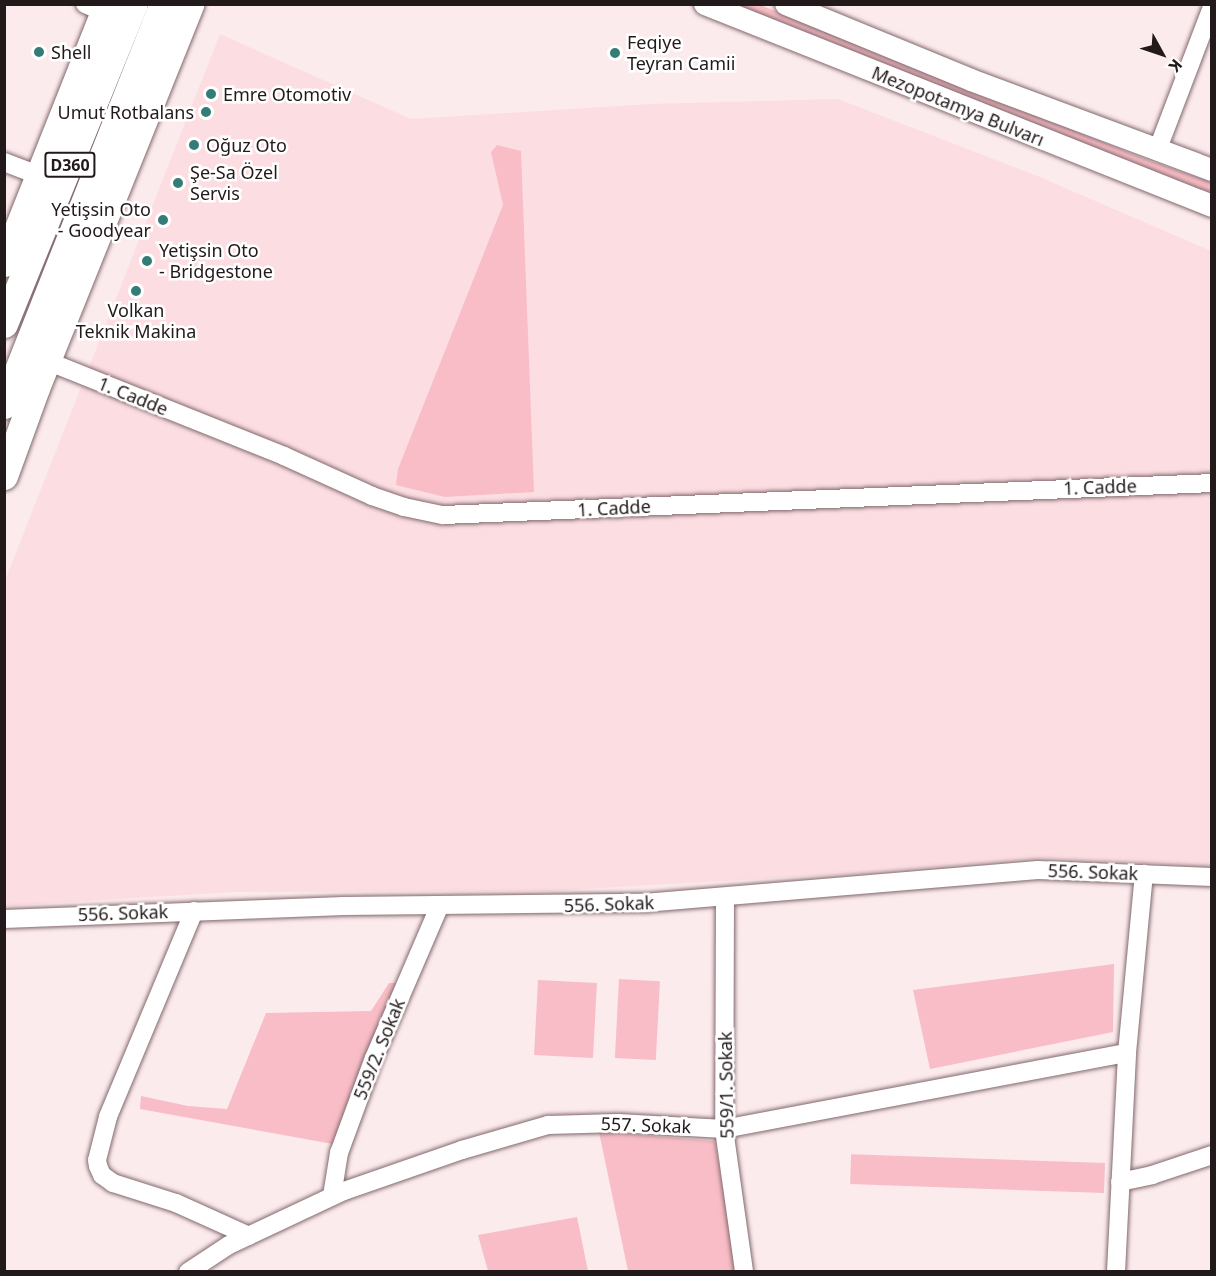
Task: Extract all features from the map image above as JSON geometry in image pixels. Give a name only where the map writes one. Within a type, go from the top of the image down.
[{"type":"highway","name":"D360","points":[[4,324],[134,4]]},
{"type":"highway","name":"D360","points":[[4,405],[163,4]]},
{"type":"highway","points":[[4,476],[47,361],[190,4]]},
{"type":"highway","points":[[4,263],[40,176],[99,7]]},
{"type":"main road","name":"Mezopotamya Bulvarı","points":[[705,4],[1212,206]]},
{"type":"main road","name":"Mezopotamya Bulvarı","points":[[786,4],[1158,151],[1212,170]]},
{"type":"street","points":[[1158,151],[1212,8]]},
{"type":"street","points":[[4,162],[40,176]]},
{"type":"street","name":"1. Cadde","points":[[47,361],[284,456],[372,496],[404,507],[443,515],[851,496],[1212,483]]},
{"type":"street","name":"556. Sokak","points":[[4,919],[194,911],[644,903],[1038,870],[1212,877]]},
{"type":"street","points":[[1116,1272],[1127,1053],[1144,874]]},
{"type":"street","name":"559/1. Sokak","points":[[725,898],[724,1129],[744,1272]]},
{"type":"street","name":"559/2. Sokak","points":[[332,1196],[339,1153],[387,1024],[439,907]]},
{"type":"street","points":[[194,911],[108,1117],[97,1160],[98,1166],[102,1174],[113,1183],[176,1203],[249,1236]]},
{"type":"street","name":"557. Sokak","points":[[193,1270],[249,1236],[332,1196],[462,1150],[548,1125],[618,1123],[724,1129],[1127,1053]]},
{"type":"street","points":[[1120,1182],[1152,1176],[1212,1155]]},
{"type":"shaded area","points":[[730,5],[760,5],[1145,159],[1211,182],[1211,195]]},
{"type":"shaded area","points":[[220,34],[411,119],[649,104],[838,99],[1040,177],[1211,251],[1211,866],[1043,858],[848,874],[548,891],[233,892],[5,906],[4,583]]},
{"type":"shaded area","points":[[497,145],[521,151],[534,492],[445,497],[396,485],[398,469],[503,205],[491,152]]},
{"type":"shaded area","points":[[1114,964],[1113,1032],[930,1069],[913,990]]},
{"type":"shaded area","points":[[619,979],[660,981],[656,1060],[615,1058]]},
{"type":"shaded area","points":[[538,980],[597,983],[593,1058],[534,1055]]},
{"type":"shaded area","points":[[389,983],[396,983],[333,1144],[140,1109],[141,1096],[188,1106],[227,1109],[266,1013],[371,1011]]},
{"type":"shaded area","points":[[599,1132],[715,1141],[737,1271],[628,1271]]},
{"type":"shaded area","points":[[851,1154],[1105,1163],[1104,1193],[850,1184]]},
{"type":"shaded area","points":[[577,1217],[588,1271],[488,1271],[478,1235]]},
{"type":"place","name":"Shell","points":[[39,52]]},
{"type":"place","name":"Feqiye Teyran Camii","points":[[615,53]]},
{"type":"place","name":"Emre Otomotiv","points":[[211,94]]},
{"type":"place","name":"Umut Rotbalans","points":[[206,112]]},
{"type":"place","name":"Oğuz Oto","points":[[194,145]]},
{"type":"place","name":"Şe-Sa Özel Servis","points":[[178,183]]},
{"type":"place","name":"Yetişsin Oto - Goodyear","points":[[163,220]]},
{"type":"place","name":"Yetişsin Oto - Bridgestone","points":[[147,261]]},
{"type":"place","name":"Volkan Teknik Makina","points":[[136,291]]}]
